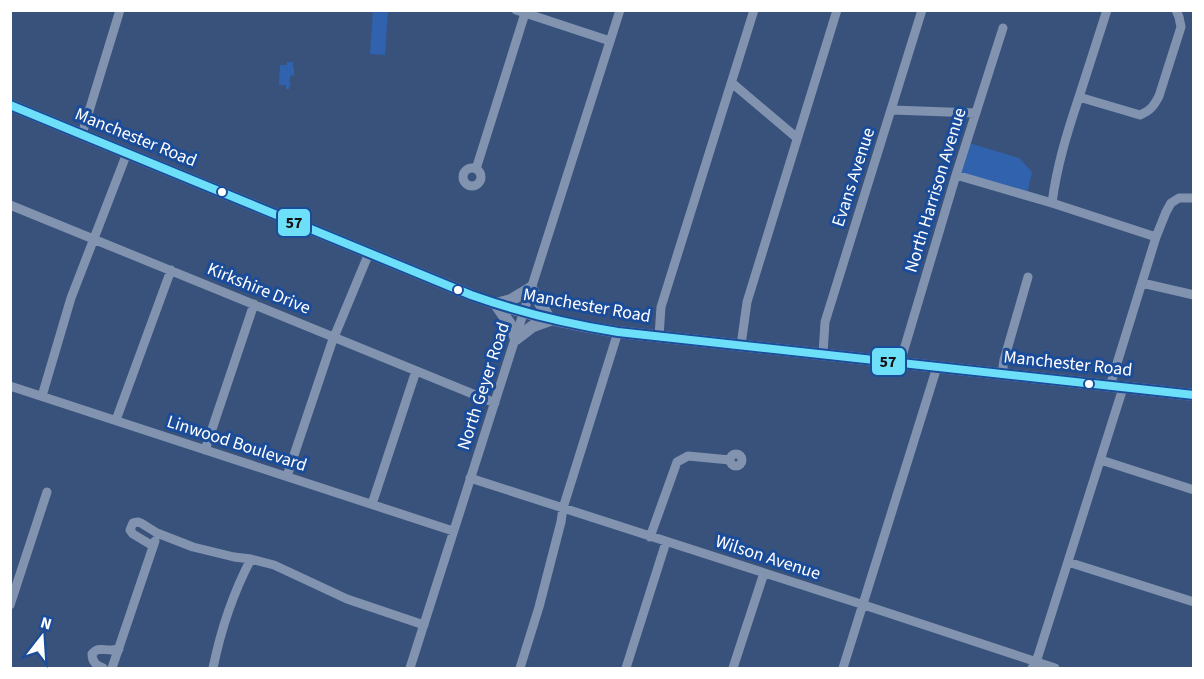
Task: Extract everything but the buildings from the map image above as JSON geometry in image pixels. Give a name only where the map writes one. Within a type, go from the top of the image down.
[{"type":"main road","name":"Manchester Road","points":[[10,105],[496,304],[550,320],[618,332],[1194,395]]},
{"type":"main road","points":[[531,288],[550,320],[533,327],[516,339],[511,326],[496,304],[511,300],[531,288]]},
{"type":"street","points":[[82,134],[120,10]]},
{"type":"street","name":"North Geyer Road","points":[[410,669],[620,10]]},
{"type":"street","points":[[659,336],[661,307],[754,10]]},
{"type":"street","points":[[741,345],[747,302],[837,10]]},
{"type":"street","name":"Evans Avenue","points":[[823,354],[825,322],[922,10]]},
{"type":"street","points":[[1052,203],[1063,145],[1107,10]]},
{"type":"street","points":[[1079,97],[1140,115],[1154,106],[1180,27],[1176,10]]},
{"type":"street","points":[[476,169],[523,12],[610,41]]},
{"type":"street","name":"North Harrison Avenue","points":[[900,363],[1003,28]]},
{"type":"street","points":[[732,83],[797,138]]},
{"type":"street","points":[[892,110],[976,113]]},
{"type":"street","points":[[42,396],[71,298],[127,153]]},
{"type":"street","points":[[956,175],[1156,237]]},
{"type":"street","points":[[1110,386],[1156,237],[1171,203],[1179,198],[1194,198]]},
{"type":"street","name":"Kirkshire Drive","points":[[11,207],[94,238],[495,403]]},
{"type":"street","points":[[287,476],[335,337],[369,253]]},
{"type":"street","points":[[116,420],[171,270]]},
{"type":"street","points":[[1002,374],[1028,278]]},
{"type":"street","points":[[1142,284],[1194,295]]},
{"type":"street","points":[[205,450],[254,304]]},
{"type":"street","points":[[520,669],[539,607],[563,508],[618,332]]},
{"type":"street","points":[[843,669],[938,367]]},
{"type":"street","points":[[372,504],[416,371]]},
{"type":"street","name":"Linwood Boulevard","points":[[10,386],[453,531]]},
{"type":"street","points":[[1033,665],[1038,656],[1123,388]]},
{"type":"street","points":[[650,537],[677,462],[688,456],[730,460]]},
{"type":"street","points":[[1101,460],[1194,490]]},
{"type":"street","name":"Wilson Avenue","points":[[470,478],[864,605],[1033,665],[1055,669]]},
{"type":"street","points":[[10,605],[47,492]]},
{"type":"street","points":[[153,546],[133,534],[130,530],[133,523],[147,525],[157,533],[193,547],[274,565],[347,599],[424,625]]},
{"type":"street","points":[[112,669],[157,533]]},
{"type":"street","points":[[626,669],[666,542]]},
{"type":"street","points":[[213,669],[229,606],[251,559]]},
{"type":"street","points":[[1068,562],[1194,602]]},
{"type":"street","points":[[733,669],[764,573]]},
{"type":"street","points":[[103,669],[95,664],[92,658],[96,649],[119,649]]},
{"type":"shaded area","points":[[373,11],[388,11],[385,55],[370,54]]},
{"type":"shaded area","points":[[287,62],[293,62],[294,68],[294,76],[291,75],[289,89],[286,89],[286,85],[279,85],[280,65],[287,65]]},
{"type":"shaded area","points":[[969,143],[1019,158],[1032,172],[1027,194],[959,173]]},
{"type":"transit line","name":"57","points":[[10,105],[471,295],[544,317],[618,332],[1194,395]]}]
